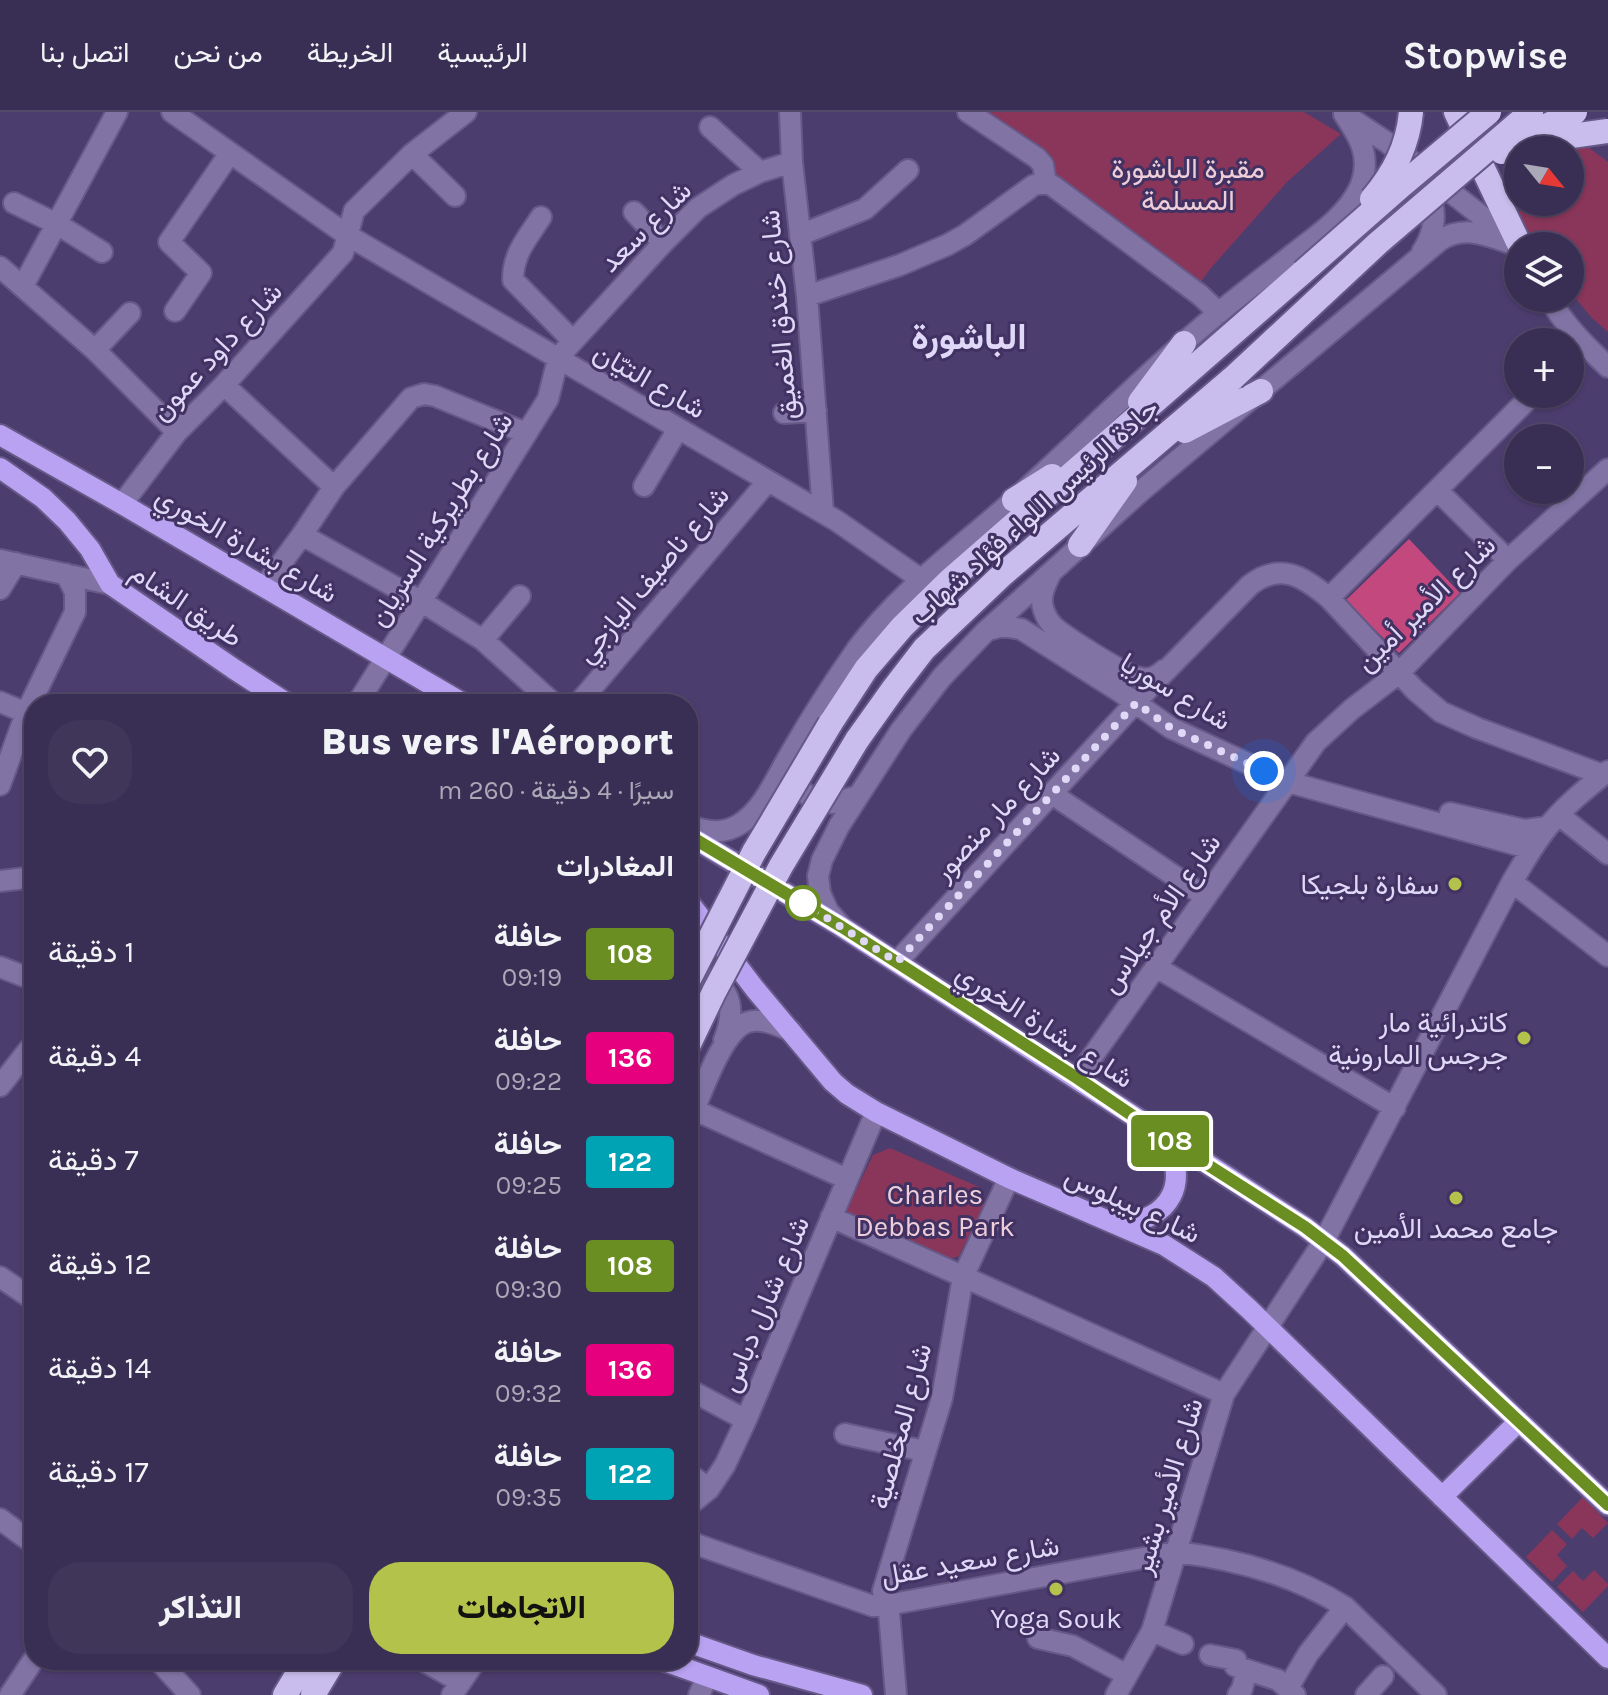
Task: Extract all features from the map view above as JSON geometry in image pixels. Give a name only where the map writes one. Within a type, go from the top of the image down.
[{"type":"highway","points":[[1330,249],[1379,191],[1397,164],[1406,144],[1411,112]]},
{"type":"highway","points":[[1456,112],[1512,232]]},
{"type":"highway","points":[[1490,112],[1511,125],[1557,138],[1608,131]]},
{"type":"highway","name":"جادة الرئيس اللواء فؤاد شهاب","points":[[698,959],[754,852],[830,724],[866,669],[902,627],[949,581],[1490,112]]},
{"type":"highway","name":"جادة الرئيس اللواء فؤاد شهاب","points":[[698,1025],[781,866],[857,740],[924,649],[1003,574],[1233,378],[1378,243],[1531,112]]},
{"type":"highway","points":[[1435,193],[1572,112],[1608,138]]},
{"type":"highway","points":[[1014,500],[1110,441],[1184,343]]},
{"type":"highway","points":[[1080,545],[1146,451],[1261,391]]},
{"type":"highway","points":[[285,1695],[300,1670]]},
{"type":"highway","points":[[313,1695],[328,1670]]},
{"type":"main road","name":"شارع بشارة الخوري","points":[[0,435],[447,694]]},
{"type":"main road","points":[[0,468],[56,509],[84,540],[110,584]]},
{"type":"main road","name":"طريق الشام","points":[[110,584],[273,694]]},
{"type":"main road","name":"شارع بشارة الخوري","points":[[698,841],[842,927],[1305,1227],[1343,1256],[1608,1505]]},
{"type":"main road","name":"شارع بيبلوس","points":[[698,922],[833,1082],[847,1094],[876,1112],[1009,1178],[1164,1245],[1199,1266],[1229,1290],[1608,1658]]},
{"type":"main road","points":[[1120,1224],[1134,1223],[1155,1215],[1173,1190],[1176,1165],[1161,1135]]},
{"type":"main road","points":[[1442,1497],[1519,1421]]},
{"type":"main road","points":[[698,1646],[753,1665],[862,1695]]},
{"type":"main road","points":[[678,1670],[703,1686],[759,1695]]},
{"type":"street","points":[[23,286],[117,112]]},
{"type":"street","name":"شارع التيّان","points":[[172,112],[347,235],[830,516],[922,580]]},
{"type":"street","name":"شارع داود عمون","points":[[122,504],[177,432],[224,385],[343,253],[354,211],[412,154],[466,112]]},
{"type":"street","name":"شارع خندق الغميق","points":[[790,112],[816,411],[830,516]]},
{"type":"street","points":[[968,112],[1037,158],[1043,165],[1046,183]]},
{"type":"street","points":[[1342,113],[1388,143],[1504,234]]},
{"type":"street","points":[[698,829],[707,832],[730,829],[740,824],[759,805],[859,647],[890,611],[1184,343],[1325,229],[1350,202],[1364,172],[1364,152],[1359,136],[1342,113]]},
{"type":"street","points":[[710,127],[760,172]]},
{"type":"street","points":[[175,311],[201,273],[169,242],[230,153]]},
{"type":"street","points":[[412,154],[455,196]]},
{"type":"street","name":"شارع سعد","points":[[558,359],[698,208],[733,185],[792,162]]},
{"type":"street","points":[[800,235],[865,209],[908,170]]},
{"type":"street","points":[[1360,186],[1380,178],[1401,179],[1415,183],[1427,194],[1434,211],[1434,224],[1427,244],[1417,259]]},
{"type":"street","points":[[807,296],[925,256],[956,241],[1022,193],[1039,183],[1046,183],[1200,295],[1219,313]]},
{"type":"street","points":[[14,203],[57,224],[102,252]]},
{"type":"street","points":[[634,212],[663,243]]},
{"type":"street","points":[[541,217],[516,257],[513,280],[573,341]]},
{"type":"street","points":[[842,927],[828,911],[820,893],[818,876],[825,852],[857,796],[901,730],[942,677],[985,632],[1080,545],[1446,237],[1461,232],[1483,234],[1504,241]]},
{"type":"street","points":[[0,267],[95,350],[177,432]]},
{"type":"street","points":[[95,350],[130,313]]},
{"type":"street","points":[[1584,354],[1608,367]]},
{"type":"street","name":"شارع بطريركية السريان","points":[[363,694],[548,399],[558,359]]},
{"type":"street","points":[[224,385],[334,487]]},
{"type":"street","points":[[264,587],[334,487],[404,405],[417,395],[435,396],[526,433]]},
{"type":"street","points":[[1329,598],[1519,408]]},
{"type":"street","points":[[784,413],[816,411]]},
{"type":"street","points":[[644,486],[678,429]]},
{"type":"street","name":"شارع الأمير أمين","points":[[1288,782],[1316,742],[1399,673],[1508,560],[1608,469]]},
{"type":"street","name":"شارع ناصيف اليازجي","points":[[587,694],[768,481]]},
{"type":"street","points":[[1437,490],[1508,560]]},
{"type":"street","points":[[302,535],[483,640],[543,694]]},
{"type":"street","points":[[0,589],[8,561]]},
{"type":"street","name":"طريق الشام","points":[[8,561],[110,584]]},
{"type":"street","name":"شارع سوريا","points":[[1054,568],[1042,600],[1045,614],[1057,629],[1114,666],[1144,679],[1157,677],[1180,657]]},
{"type":"street","points":[[1180,657],[1250,585],[1268,573],[1298,576],[1329,598],[1426,701],[1455,719],[1605,773]]},
{"type":"street","points":[[39,694],[75,612],[75,592],[66,574]]},
{"type":"street","points":[[483,640],[520,596]]},
{"type":"street","name":"شارع سوريا","points":[[985,632],[1003,626],[1021,629],[1171,728],[1288,782],[1532,849]]},
{"type":"street","name":"شارع مار منصور","points":[[897,962],[1180,657]]},
{"type":"street","points":[[0,702],[24,712]]},
{"type":"street","points":[[0,785],[24,728]]},
{"type":"street","points":[[1316,742],[1314,769],[1326,783],[1525,830],[1538,830],[1553,821],[1608,854]]},
{"type":"street","points":[[790,753],[793,781],[807,795],[832,803],[857,796]]},
{"type":"street","name":"شارع الأمير بشير","points":[[1116,1695],[1152,1631],[1224,1394],[1324,1241],[1532,849],[1553,821],[1605,773]]},
{"type":"street","name":"شارع الأم جيلاس","points":[[1077,1078],[1288,782]]},
{"type":"street","points":[[1052,794],[1206,897]]},
{"type":"street","points":[[0,881],[24,878]]},
{"type":"street","points":[[1512,882],[1608,956]]},
{"type":"street","points":[[0,967],[24,976]]},
{"type":"street","points":[[1156,967],[1395,1108]]},
{"type":"street","points":[[698,977],[704,976],[718,983],[728,996],[732,1011],[723,1044],[698,1097]]},
{"type":"street","points":[[723,1044],[738,1026],[747,1022],[764,1021],[791,1031]]},
{"type":"street","points":[[0,1086],[24,1056]]},
{"type":"street","name":"شارع شارل دباس","points":[[698,1498],[709,1489],[725,1465],[746,1420],[876,1112]]},
{"type":"street","points":[[698,1117],[847,1179]]},
{"type":"street","name":"شارع المخلصية","points":[[896,1695],[889,1612],[883,1591],[942,1398],[963,1277],[1009,1178]]},
{"type":"street","points":[[831,1217],[1224,1394]]},
{"type":"street","points":[[0,1277],[24,1293]]},
{"type":"street","points":[[698,1394],[746,1420]]},
{"type":"street","points":[[845,1434],[924,1451]]},
{"type":"street","points":[[698,1481],[709,1489]]},
{"type":"street","points":[[0,1519],[24,1537]]},
{"type":"street","name":"شارع سعيد عقل","points":[[698,1545],[873,1606],[1176,1552],[1210,1556],[1265,1569],[1345,1607],[1436,1695]]},
{"type":"street","points":[[1210,1655],[1236,1660],[1235,1666],[1278,1680],[1292,1691],[1308,1654],[1345,1607]]},
{"type":"street","points":[[1152,1631],[1183,1644]]},
{"type":"street","points":[[1038,1638],[1073,1646],[1127,1675]]},
{"type":"street","points":[[8,1688],[24,1670]]},
{"type":"street","points":[[167,1670],[190,1695]]},
{"type":"street","points":[[434,1670],[456,1689],[469,1670]]},
{"type":"street","points":[[1238,1695],[1247,1670]]},
{"type":"street","points":[[1366,1695],[1383,1676]]},
{"type":"green space","name":"مقبرة الباشورة المسلمة","points":[[975,112],[1304,112],[1341,134],[1287,182],[1199,284]]},
{"type":"green space","points":[[1584,147],[1608,162],[1608,332],[1584,309],[1584,232],[1524,232],[1520,226],[1520,216],[1584,216]]},
{"type":"green space","name":"Charles Debbas Park","points":[[890,1148],[979,1187],[985,1203],[959,1256],[950,1259],[846,1211],[873,1155]]},
{"type":"green space","points":[[1583,1497],[1608,1523],[1593,1538],[1582,1528],[1572,1539],[1557,1524]]},
{"type":"green space","points":[[1552,1530],[1567,1544],[1557,1555],[1567,1566],[1552,1582],[1526,1557]]},
{"type":"green space","points":[[1594,1570],[1608,1586],[1583,1612],[1557,1587],[1573,1571],[1583,1581]]},
{"type":"shaded area","points":[[1409,539],[1460,593],[1399,653],[1345,601]]},
{"type":"bus line","name":"108","points":[[698,841],[842,927],[1305,1227],[1343,1256],[1608,1505]]},
{"type":"place","name":"سفارة بلجيكا","points":[[1455,884]]},
{"type":"place","name":"كاتدرائية مار جرجس المارونية","points":[[1524,1038]]},
{"type":"place","name":"جامع محمد الأمين","points":[[1456,1198]]},
{"type":"place","name":"Yoga Souk","points":[[1056,1589]]},
{"type":"district","name":"الباشورة","points":[[969,336]]},
{"type":"route","points":[[803,903],[897,962],[1136,703],[1171,728],[1264,771]]}]
